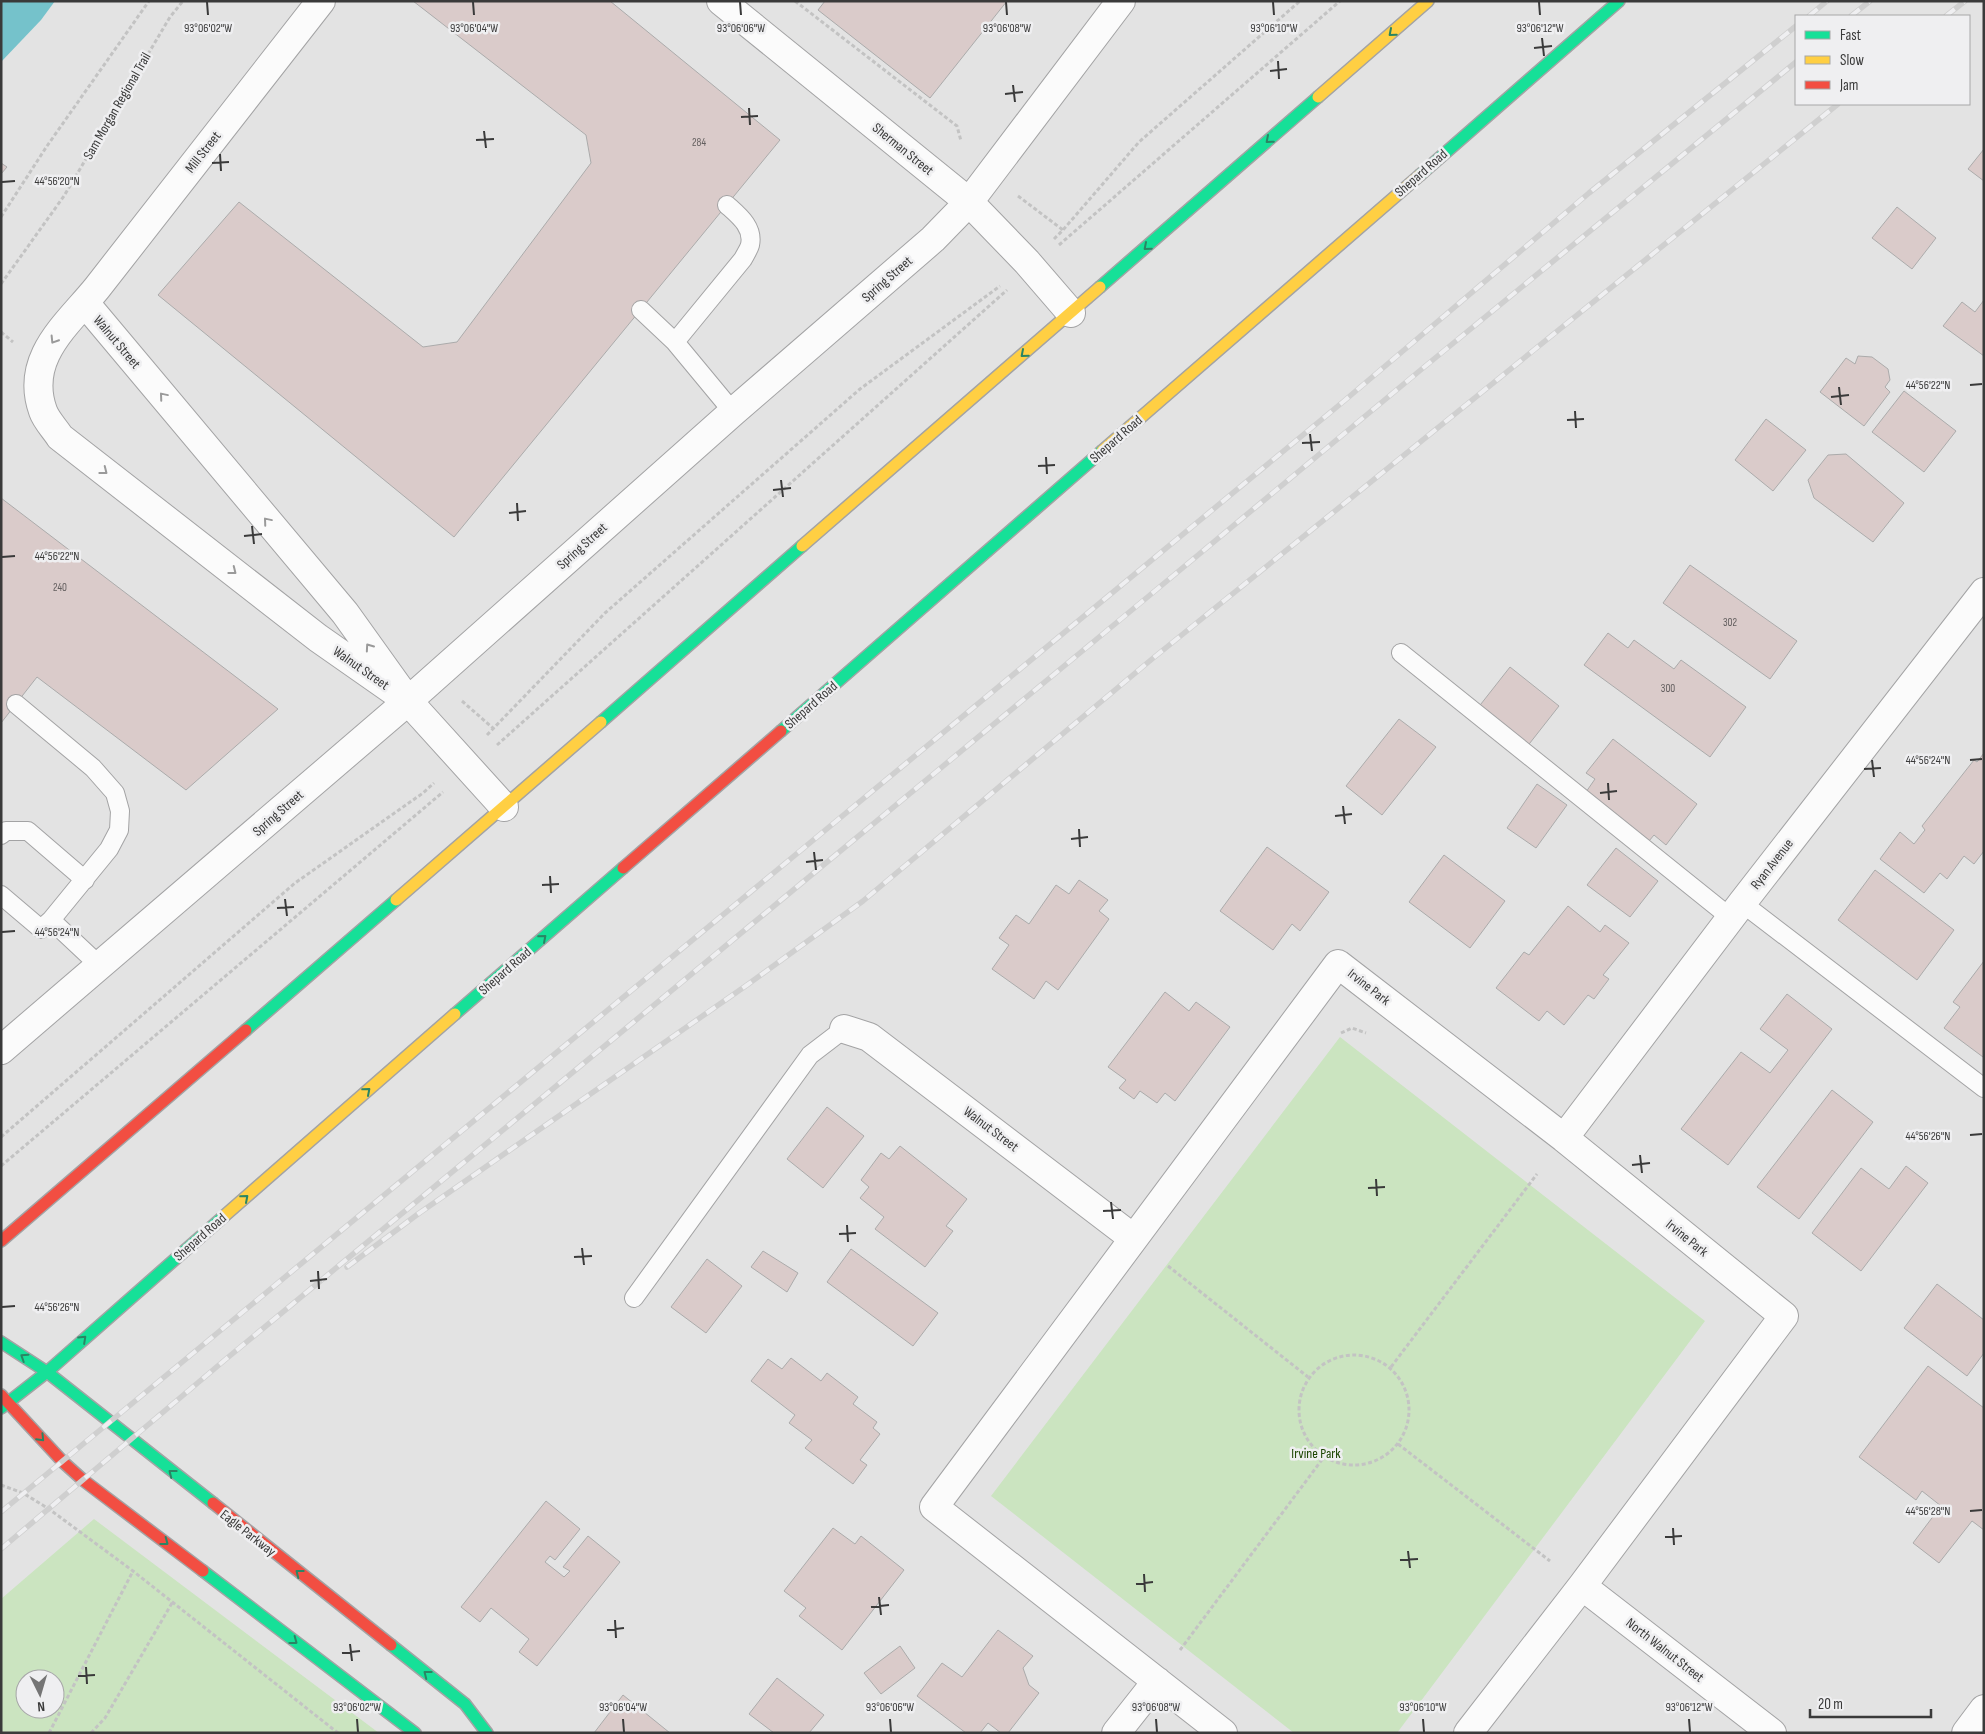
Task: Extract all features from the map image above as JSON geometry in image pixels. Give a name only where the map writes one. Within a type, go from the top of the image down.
[{"type":"main road","points":[[1,1241],[504,807],[766,576],[1428,1]]},
{"type":"main road","name":"Shepard Road","points":[[3,1402],[47,1372],[141,1288],[1619,1]]},
{"type":"main road","name":"Eagle Parkway","points":[[1,1342],[47,1372],[465,1704],[487,1733]]},
{"type":"main road","points":[[3,1402],[83,1480],[415,1733]]},
{"type":"street","name":"Mill Street","points":[[85,303],[321,1]]},
{"type":"street","name":"Sherman Street","points":[[721,1],[969,202],[1030,265],[1071,313]]},
{"type":"street","name":"Spring Street","points":[[1,1050],[408,701],[733,412],[933,239],[969,202],[1121,1]]},
{"type":"street","name":"Walnut Street","points":[[408,701],[318,638],[60,437],[43,413],[37,385],[42,359],[64,324],[85,303],[345,613],[408,701],[504,807]]},
{"type":"street","name":"Ryan Avenue","points":[[1564,1138],[1736,911],[1984,592]]},
{"type":"street","name":"Irvine Park","points":[[1223,1733],[934,1507],[1338,964],[1564,1138],[1784,1316],[1582,1586],[1468,1733]]},
{"type":"street","name":"Walnut Street","points":[[844,1030],[869,1037],[1133,1238]]},
{"type":"street","name":"North Walnut Street","points":[[1582,1586],[1772,1733]]},
{"type":"street","points":[[1116,1733],[1157,1681]]},
{"type":"street","points":[[1966,1733],[1984,1709]]},
{"type":"lane","points":[[676,342],[743,259],[750,245],[749,231],[743,220],[727,205]]},
{"type":"lane","points":[[640,310],[676,342],[733,412]]},
{"type":"lane","points":[[1401,652],[1736,911],[1984,1088]]},
{"type":"lane","points":[[1,895],[41,929],[51,920],[109,849],[118,830],[120,810],[115,793],[93,768],[16,704]]},
{"type":"lane","points":[[1,835],[6,831],[28,831],[84,880]]},
{"type":"lane","points":[[51,920],[100,966]]},
{"type":"lane","points":[[634,1298],[810,1055],[844,1030]]},
{"type":"path","points":[[1,217],[47,146],[148,1]]},
{"type":"path","name":"Sam Morgan Regional Trail","points":[[1,284],[64,196],[170,16],[183,1]]},
{"type":"path","points":[[795,1],[957,126],[961,140]]},
{"type":"path","points":[[1,1137],[295,883],[465,763],[494,729],[605,613],[860,389],[1030,265],[1139,142],[1300,1]]},
{"type":"path","points":[[1,1166],[465,763],[1030,265],[1340,1]]},
{"type":"path","points":[[1012,191],[1063,230]]},
{"type":"path","points":[[1,332],[15,344]]},
{"type":"path","points":[[461,700],[494,729]]},
{"type":"path","points":[[1341,1033],[1352,1028],[1371,1035]]},
{"type":"path","points":[[1391,1367],[1537,1174]]},
{"type":"path","points":[[1168,1266],[1308,1377]]},
{"type":"path","points":[[1362,1354],[1391,1367],[1409,1397],[1409,1420],[1398,1444],[1373,1463],[1349,1466],[1324,1457],[1304,1434],[1298,1409],[1308,1377],[1335,1357],[1362,1354]]},
{"type":"path","points":[[1398,1444],[1550,1561]]},
{"type":"path","points":[[1180,1650],[1324,1457]]},
{"type":"path","points":[[1,1485],[24,1493],[49,1509],[133,1571],[338,1733]]},
{"type":"path","points":[[48,1733],[133,1571]]},
{"type":"path","points":[[91,1733],[106,1718],[172,1603]]},
{"type":"green space","name":"Irvine Park","points":[[1340,1037],[1705,1321],[1397,1733],[1294,1733],[991,1496]]},
{"type":"green space","points":[[94,1519],[379,1733],[1,1733],[1,1599]]},
{"type":"water","points":[[1,1],[55,1],[41,20],[1,62]]},
{"type":"building","points":[[413,1],[610,1],[780,140],[454,537],[158,295],[239,202],[423,347],[457,342],[591,163],[586,135]]},
{"type":"building","points":[[825,1],[1007,1],[930,98],[818,10]]},
{"type":"building","points":[[1984,149],[1984,181],[1968,169]]},
{"type":"building","points":[[1,163],[7,167],[1,174]]},
{"type":"building","points":[[1897,207],[1936,238],[1912,269],[1872,238]]},
{"type":"building","points":[[1984,300],[1984,356],[1943,326],[1962,302],[1975,312]]},
{"type":"building","points":[[1858,356],[1872,357],[1888,369],[1890,380],[1885,387],[1890,392],[1864,426],[1820,392],[1846,358],[1855,364]]},
{"type":"building","points":[[1904,391],[1956,431],[1924,472],[1872,432]]},
{"type":"building","points":[[1766,419],[1806,450],[1773,491],[1735,460]]},
{"type":"building","points":[[1846,454],[1904,503],[1873,542],[1814,498],[1808,480],[1828,455]]},
{"type":"building","points":[[1,498],[278,709],[186,790],[37,677],[1,723]]},
{"type":"building","points":[[1690,565],[1797,641],[1770,679],[1663,603]]},
{"type":"building","points":[[1608,633],[1628,648],[1634,640],[1674,669],[1681,660],[1746,707],[1710,757],[1584,665]]},
{"type":"building","points":[[1510,667],[1559,706],[1526,748],[1477,709]]},
{"type":"building","points":[[1399,719],[1436,747],[1382,815],[1346,786]]},
{"type":"building","points":[[1613,739],[1697,804],[1666,845],[1654,835],[1649,841],[1586,792],[1595,779],[1586,773]]},
{"type":"building","points":[[1984,753],[1984,851],[1974,864],[1964,856],[1947,879],[1940,873],[1924,893],[1880,859],[1900,832],[1914,844],[1925,830],[1922,826],[1974,760],[1977,762]]},
{"type":"building","points":[[1537,784],[1567,805],[1536,848],[1507,828]]},
{"type":"building","points":[[1267,847],[1329,892],[1300,931],[1292,924],[1273,950],[1220,911]]},
{"type":"building","points":[[1616,848],[1658,881],[1630,917],[1587,885]]},
{"type":"building","points":[[1444,855],[1505,901],[1470,948],[1409,902]]},
{"type":"building","points":[[1875,870],[1954,930],[1917,980],[1838,920]]},
{"type":"building","points":[[1079,880],[1108,900],[1099,911],[1109,919],[1058,990],[1046,981],[1034,999],[992,969],[1009,945],[999,938],[1016,915],[1029,924],[1056,885],[1069,894]]},
{"type":"building","points":[[1568,906],[1600,932],[1605,925],[1629,943],[1603,975],[1609,979],[1594,999],[1588,995],[1564,1025],[1547,1011],[1539,1021],[1496,988],[1524,952],[1529,955]]},
{"type":"building","points":[[1984,961],[1983,1057],[1944,1028],[1960,1007],[1953,1002]]},
{"type":"building","points":[[1165,992],[1189,1011],[1196,1002],[1230,1027],[1175,1101],[1165,1093],[1157,1103],[1140,1091],[1134,1099],[1119,1088],[1126,1080],[1108,1067]]},
{"type":"building","points":[[1787,994],[1832,1029],[1728,1165],[1681,1129],[1741,1052],[1770,1073],[1788,1050],[1760,1029]]},
{"type":"building","points":[[1832,1090],[1873,1122],[1799,1219],[1757,1187]]},
{"type":"building","points":[[827,1107],[864,1136],[823,1188],[787,1159]]},
{"type":"building","points":[[900,1146],[967,1199],[946,1226],[953,1231],[925,1267],[875,1229],[884,1217],[860,1198],[869,1187],[861,1180],[881,1153],[889,1159]]},
{"type":"building","points":[[1906,1166],[1928,1183],[1861,1271],[1812,1233],[1861,1168],[1889,1189]]},
{"type":"building","points":[[851,1249],[938,1313],[913,1346],[827,1282]]},
{"type":"building","points":[[763,1251],[798,1273],[787,1292],[751,1267]]},
{"type":"building","points":[[707,1259],[742,1286],[706,1333],[671,1307]]},
{"type":"building","points":[[1937,1284],[1984,1320],[1984,1353],[1967,1376],[1904,1328]]},
{"type":"building","points":[[791,1358],[821,1381],[827,1373],[858,1397],[853,1404],[877,1422],[873,1428],[880,1434],[860,1460],[867,1465],[853,1484],[805,1448],[812,1440],[789,1423],[795,1415],[751,1381],[768,1359],[782,1369]]},
{"type":"building","points":[[1928,1366],[1984,1408],[1984,1530],[1972,1521],[1939,1563],[1913,1543],[1941,1506],[1922,1491],[1916,1500],[1859,1457]]},
{"type":"building","points":[[546,1501],[580,1529],[555,1560],[550,1556],[545,1562],[564,1577],[570,1571],[563,1567],[588,1536],[620,1562],[537,1666],[519,1652],[529,1639],[491,1608],[480,1622],[461,1607]]},
{"type":"building","points":[[833,1528],[855,1544],[861,1536],[904,1570],[842,1650],[799,1616],[806,1608],[784,1591]]},
{"type":"building","points":[[998,1630],[1033,1656],[1023,1668],[1029,1685],[1039,1693],[1008,1733],[1001,1733],[988,1723],[980,1733],[966,1733],[917,1696],[942,1663],[962,1677]]},
{"type":"building","points":[[900,1646],[915,1668],[881,1694],[864,1673]]},
{"type":"building","points":[[777,1678],[824,1715],[809,1733],[774,1733],[749,1714]]},
{"type":"building","points":[[623,1695],[670,1733],[594,1733]]},
{"type":"railway","points":[[1810,15],[1827,1]]},
{"type":"railway","points":[[1852,15],[1870,1]]},
{"type":"railway","points":[[1947,15],[1965,1]]},
{"type":"railway","points":[[1,1512],[1344,401],[1589,193],[1795,27]]},
{"type":"railway","points":[[1,1549],[226,1359],[1423,368],[1795,63]]},
{"type":"railway","points":[[347,1267],[418,1214],[747,985],[863,901],[1152,659],[1837,105]]},
{"type":"traffic: fast","points":[[1420,175],[1619,1]]},
{"type":"traffic: fast","points":[[1100,287],[1318,97]]},
{"type":"traffic: fast","points":[[781,731],[1102,451]]},
{"type":"traffic: fast","points":[[601,722],[802,546]]},
{"type":"traffic: fast","points":[[455,1014],[623,868]]},
{"type":"traffic: fast","points":[[246,1030],[396,900]]},
{"type":"traffic: fast","points":[[1,1408],[47,1372],[223,1217]]},
{"type":"traffic: fast","points":[[1,1342],[47,1372],[213,1503]]},
{"type":"traffic: fast","points":[[203,1571],[415,1733]]},
{"type":"traffic: fast","points":[[391,1645],[465,1704],[487,1733]]},
{"type":"traffic: slow","points":[[1318,97],[1428,1]]},
{"type":"traffic: slow","points":[[1102,451],[1420,175]]},
{"type":"traffic: slow","points":[[802,546],[1100,287]]},
{"type":"traffic: slow","points":[[396,900],[601,722]]},
{"type":"traffic: slow","points":[[223,1217],[455,1014]]},
{"type":"traffic: jam","points":[[623,868],[781,731]]},
{"type":"traffic: jam","points":[[1,1241],[246,1030]]},
{"type":"traffic: jam","points":[[1,1395],[63,1462],[83,1480],[203,1571]]},
{"type":"traffic: jam","points":[[213,1503],[391,1645]]}]
